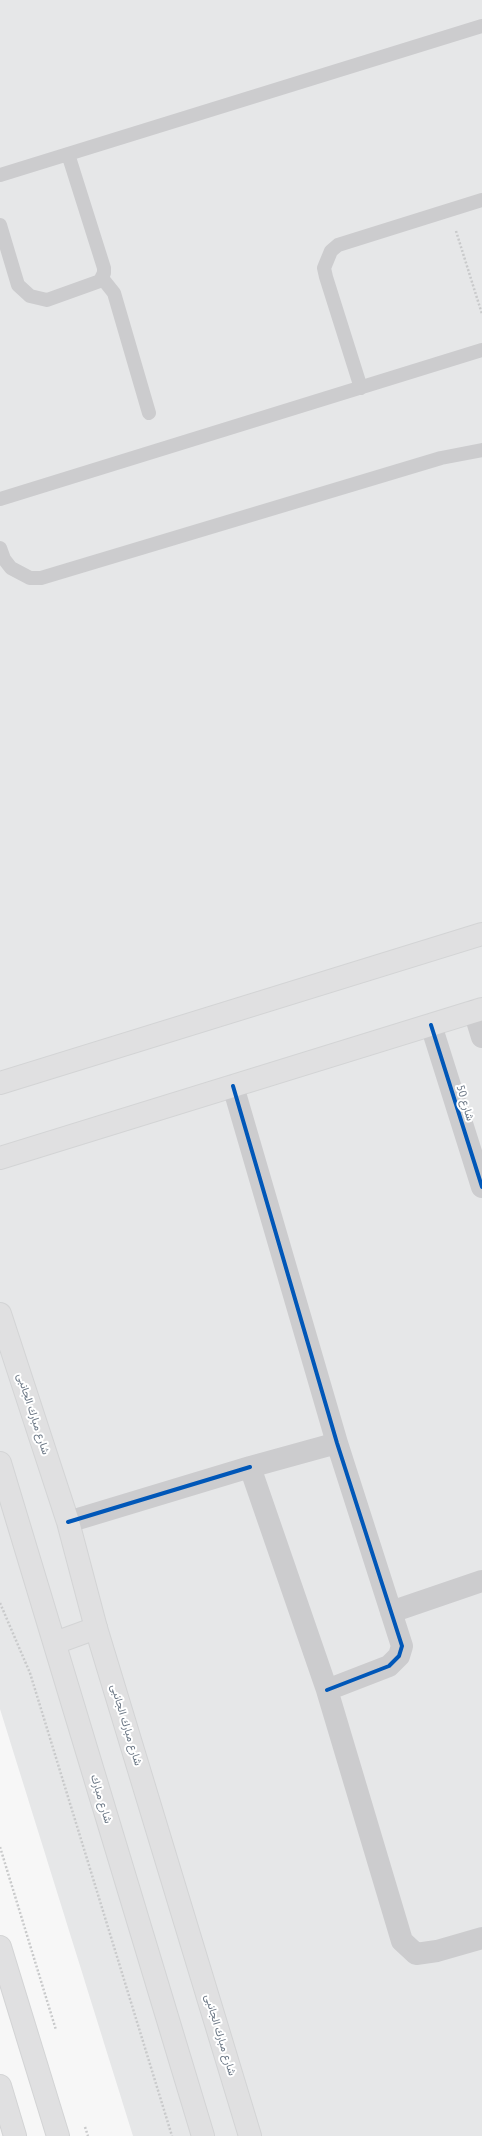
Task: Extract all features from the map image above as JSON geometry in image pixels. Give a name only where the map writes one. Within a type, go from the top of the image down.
[{"type":"main road","points":[[0,1083],[482,934]]},
{"type":"main road","points":[[0,1158],[478,1010]]},
{"type":"main road","name":"شارع مبارك الجانبى","points":[[0,1314],[68,1522],[96,1628],[250,2136]]},
{"type":"main road","name":"شارع مبارك","points":[[0,1462],[203,2136]]},
{"type":"main road","points":[[54,1643],[96,1628]]},
{"type":"main road","points":[[0,1947],[58,2136]]},
{"type":"main road","points":[[0,2086],[16,2136]]},
{"type":"street","points":[[478,1010],[482,1037]]},
{"type":"street","name":"شارع 50","points":[[431,1025],[482,1187]]},
{"type":"street","points":[[233,1086],[337,1443],[402,1646],[395,1662],[327,1690]]},
{"type":"street","points":[[68,1522],[250,1467],[337,1443]]},
{"type":"street","points":[[250,1467],[327,1690],[402,1941],[416,1954],[437,1951],[482,1938]]},
{"type":"street","points":[[391,1612],[482,1582]]},
{"type":"lane","points":[[0,176],[482,26]]},
{"type":"lane","points":[[0,225],[18,285],[30,296],[47,300],[57,298],[95,284],[102,278],[104,268],[68,154]]},
{"type":"lane","points":[[361,388],[324,268],[326,259],[331,251],[338,245],[482,200]]},
{"type":"lane","points":[[102,278],[114,293],[149,413]]},
{"type":"lane","points":[[0,499],[482,350]]},
{"type":"lane","points":[[0,548],[4,559],[10,568],[30,578],[41,578],[441,458],[482,450]]},
{"type":"path","points":[[450,210],[482,314]]},
{"type":"path","points":[[0,1603],[32,1680],[172,2136]]},
{"type":"path","points":[[0,1848],[57,2035]]},
{"type":"path","points":[[85,2126],[88,2136]]},
{"type":"shaded area","points":[[0,0],[482,0],[482,2136],[133,2136],[0,1709]]},
{"type":"cycle path","points":[[431,1025],[482,1187]]},
{"type":"cycle path","points":[[233,1086],[337,1443],[402,1646],[399,1656],[389,1666],[327,1690]]},
{"type":"cycle path","points":[[68,1522],[250,1467]]}]
